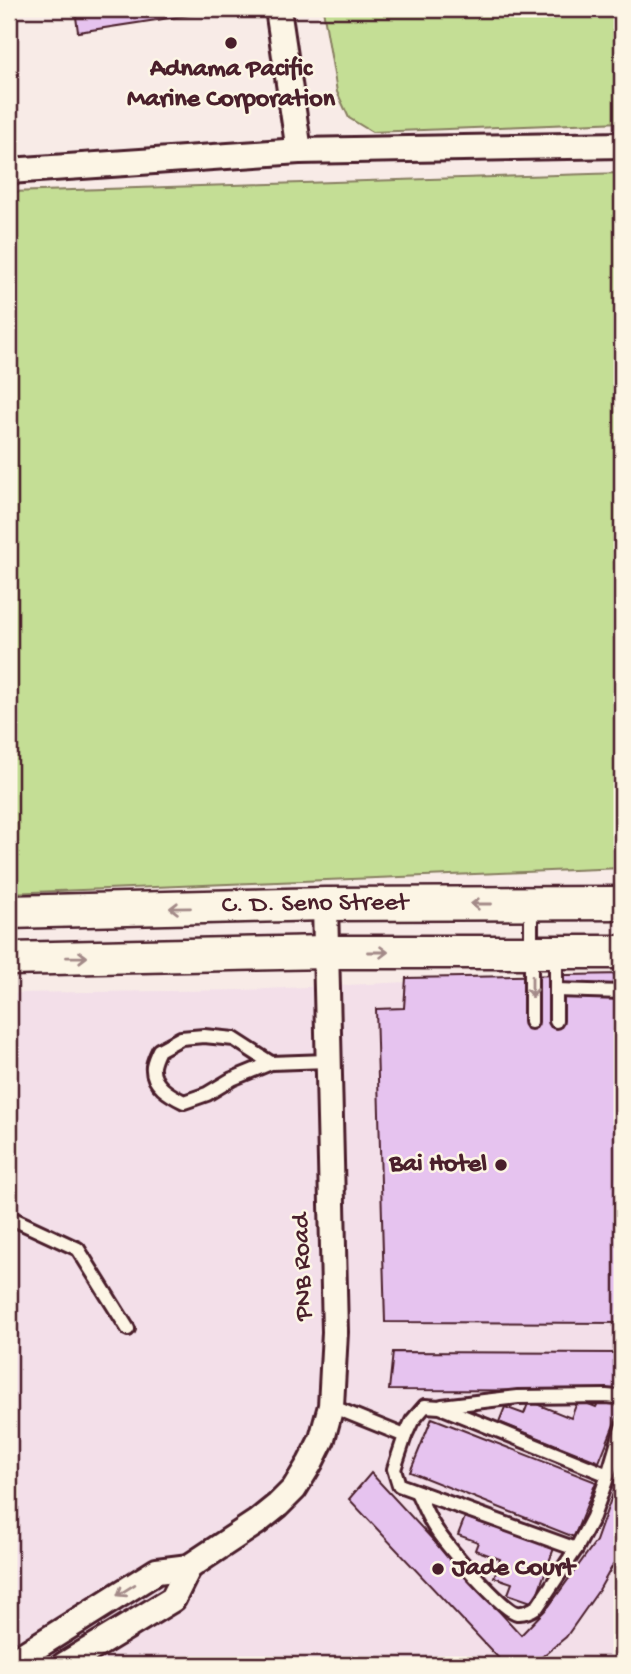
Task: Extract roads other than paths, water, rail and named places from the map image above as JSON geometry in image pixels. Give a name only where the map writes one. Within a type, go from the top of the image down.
[{"type":"street","points":[[278,9],[299,151]]},
{"type":"street","points":[[9,171],[299,151],[622,145]]},
{"type":"street","name":"C. D. Seno Street","points":[[9,912],[325,904],[622,903]]},
{"type":"street","name":"PNB Road","points":[[9,1664],[157,1571],[189,1567],[257,1522],[294,1489],[322,1439],[331,1406],[335,1332],[325,904]]},
{"type":"street","name":"C. D. Seno Street","points":[[9,959],[326,953],[622,952]]},
{"type":"street","name":"PNB Road","points":[[64,1665],[173,1599],[189,1567]]},
{"type":"lane","points":[[531,904],[556,990],[556,1021]]},
{"type":"lane","points":[[531,1022],[544,952]]},
{"type":"lane","points":[[556,990],[622,992]]},
{"type":"lane","points":[[271,1063],[234,1040],[204,1036],[181,1038],[159,1050],[153,1066],[155,1080],[166,1092],[184,1102],[207,1094],[232,1079],[271,1063],[327,1061]]},
{"type":"lane","points":[[9,1217],[78,1249],[128,1329]]},
{"type":"lane","points":[[576,1549],[400,1485],[394,1469],[412,1421],[425,1406],[440,1407],[518,1397],[606,1396],[622,1400]]},
{"type":"lane","points":[[331,1406],[405,1436]]},
{"type":"lane","points":[[440,1407],[608,1475]]},
{"type":"lane","points":[[417,1492],[435,1529],[500,1602],[518,1614],[529,1611],[538,1606],[576,1549],[593,1517],[622,1428]]},
{"type":"place","name":"Adnama Pacific Marine Corporation","points":[[231,43]]},
{"type":"place","name":"Bai Hotel","points":[[501,1165]]},
{"type":"place","name":"Jade Court","points":[[438,1569]]}]
